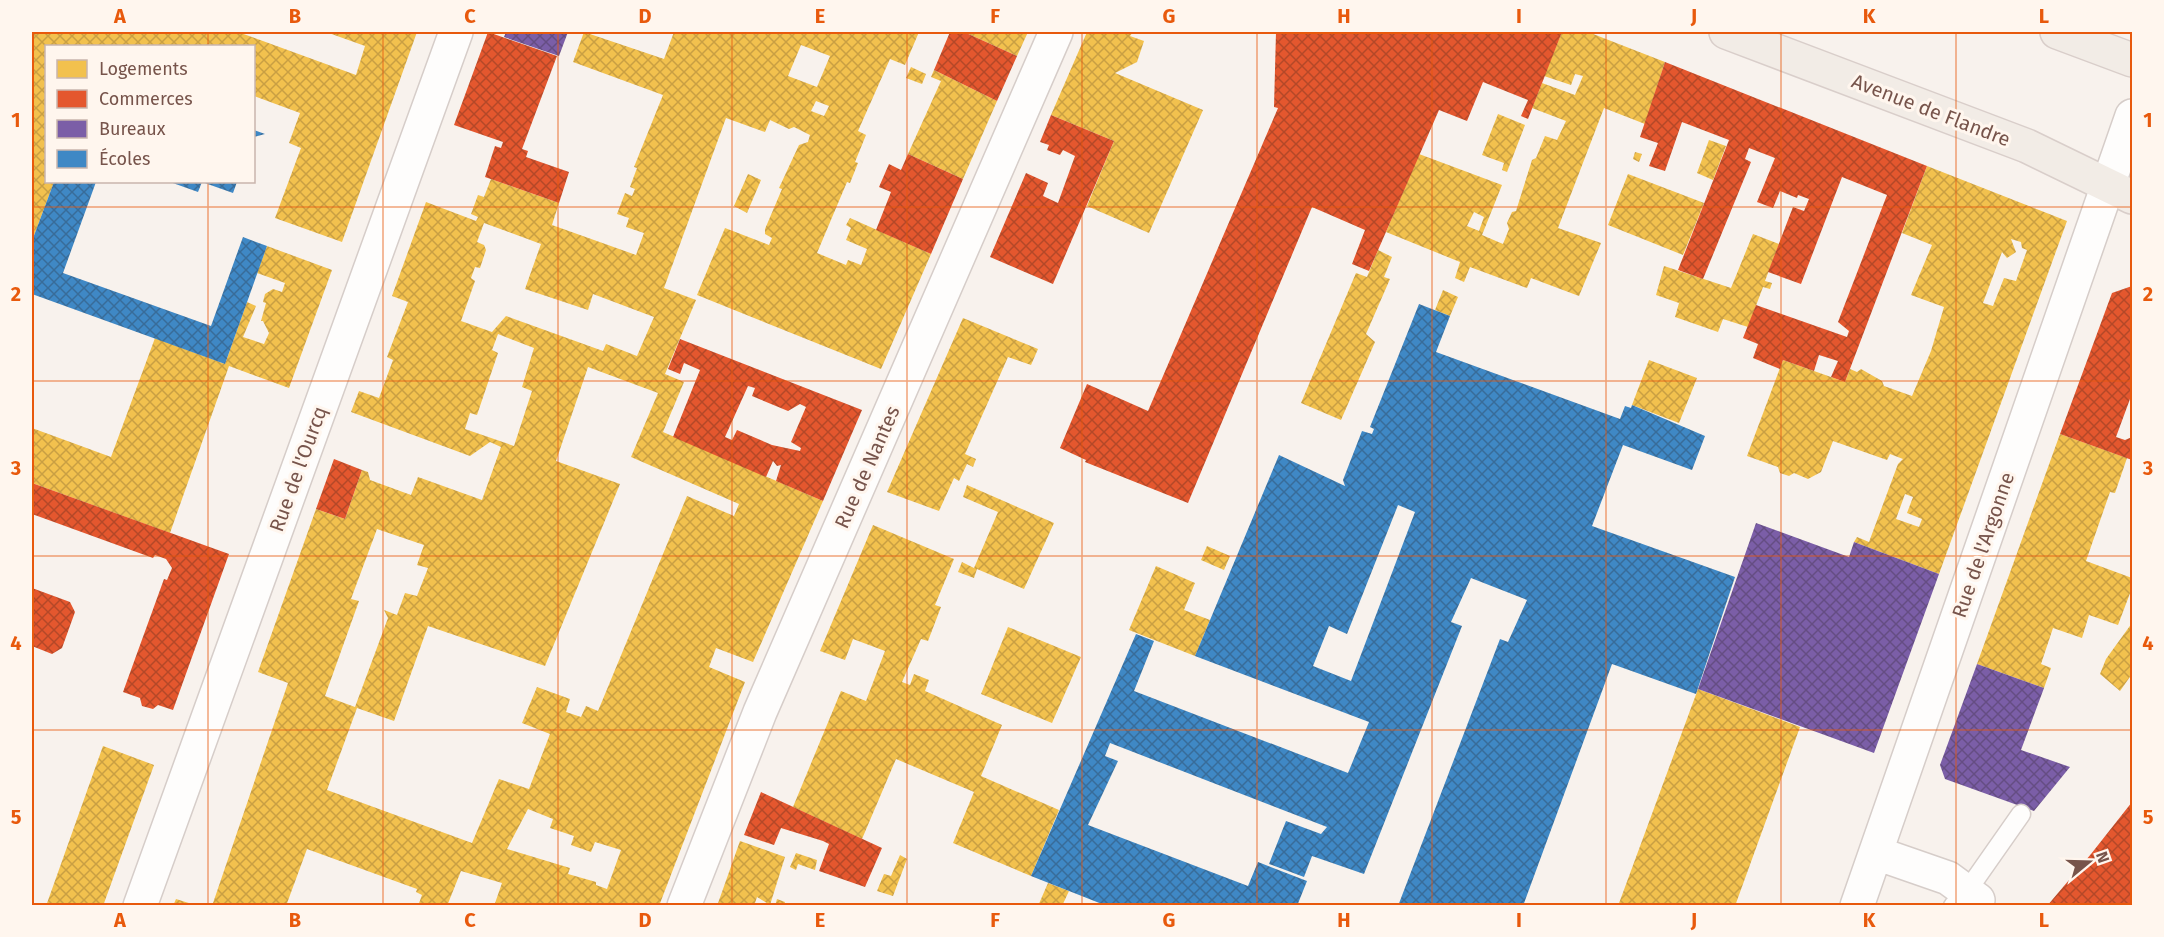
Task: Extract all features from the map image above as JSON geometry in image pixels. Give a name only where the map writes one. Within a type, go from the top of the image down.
[{"type":"main road","name":"Avenue de Flandre","points":[[1726,32],[2027,146],[2121,191]]},
{"type":"main road","points":[[2057,32],[2133,60]]},
{"type":"street","name":"Rue de l'Ourcq","points":[[140,906],[456,32]]},
{"type":"street","name":"Rue de Nantes","points":[[684,906],[760,712],[1056,32]]},
{"type":"street","name":"Rue de l'Argonne","points":[[1857,906],[2121,191],[2133,116]]},
{"type":"street","points":[[1876,853],[1948,878],[1966,899]]},
{"type":"lane","points":[[1966,899],[2021,814]]},
{"type":"building: Logements","points":[[32,32],[238,32],[356,75],[365,46],[326,32],[417,32],[342,242],[275,218],[301,148],[289,143],[300,113],[255,96],[255,45],[45,45],[45,183],[54,183],[32,241]]},
{"type":"building: Logements","points":[[584,32],[664,59],[674,32],[919,32],[905,65],[890,59],[858,131],[866,135],[855,162],[858,163],[850,183],[847,182],[817,253],[846,265],[848,260],[861,265],[867,249],[846,240],[851,228],[846,225],[850,218],[931,254],[881,369],[697,295],[725,228],[769,245],[772,238],[765,234],[765,229],[782,189],[779,188],[799,145],[808,142],[810,135],[794,127],[789,129],[770,120],[765,132],[726,118],[664,288],[696,300],[665,374],[684,382],[663,432],[823,501],[753,662],[716,648],[709,667],[745,682],[659,906],[494,906],[502,883],[461,871],[447,906],[418,906],[422,895],[416,892],[417,889],[307,849],[286,906],[212,906],[288,683],[258,672],[316,509],[345,519],[362,470],[368,472],[370,480],[411,495],[418,477],[482,500],[501,447],[490,442],[470,456],[351,412],[359,391],[379,398],[393,360],[387,357],[408,302],[392,296],[426,202],[476,221],[478,217],[471,214],[478,195],[484,197],[491,179],[559,203],[552,225],[636,255],[644,233],[626,227],[629,218],[617,214],[625,193],[632,196],[635,189],[630,187],[637,168],[634,167],[663,95],[573,62]],"holes":[[[801,45],[830,56],[817,87],[788,76]],[[816,101],[829,106],[824,116],[811,111]],[[484,223],[541,244],[525,289],[588,310],[593,294],[654,317],[637,356],[606,344],[603,351],[506,316],[492,332],[461,321],[475,281],[471,278],[475,267],[480,268],[486,250],[484,245],[477,242]],[[498,334],[534,348],[522,387],[532,391],[514,446],[465,429],[470,413],[477,415],[498,353],[492,350]],[[588,367],[658,393],[631,457],[739,504],[734,516],[687,496],[598,711],[586,706],[581,717],[566,712],[570,699],[537,687],[522,723],[550,734],[529,789],[499,779],[472,843],[327,790],[357,708],[394,721],[428,626],[545,666],[620,484],[556,461]],[[377,529],[424,545],[417,565],[428,568],[417,596],[405,593],[397,615],[384,610],[388,618],[355,707],[325,696],[359,601],[351,599]],[[528,809],[553,819],[550,828],[574,836],[571,845],[591,852],[595,842],[621,850],[607,889],[596,885],[596,882],[568,874],[570,868],[507,849]]]},
{"type":"building: Logements","points":[[964,32],[1028,32],[1017,56]]},
{"type":"building: Logements","points":[[1087,32],[1133,32],[1130,36],[1144,41],[1137,62],[1115,73],[1203,110],[1149,233],[1087,206],[1114,141],[1051,115]]},
{"type":"building: Logements","points":[[1562,32],[1588,32],[1665,62],[1645,124],[1604,108],[1558,228],[1601,243],[1579,296],[1531,278],[1527,288],[1470,267],[1464,282],[1455,278],[1460,262],[1386,232],[1419,154],[1502,185],[1482,235],[1503,244],[1509,229],[1507,223],[1512,212],[1516,211],[1532,160],[1536,158],[1545,136],[1557,140],[1566,121],[1532,108],[1542,83],[1575,95],[1583,76],[1575,74],[1571,85],[1544,76]],"holes":[[[1474,212],[1484,217],[1479,231],[1467,226]]]},
{"type":"building: Logements","points":[[911,67],[926,74],[922,84],[906,78]]},
{"type":"building: Logements","points":[[934,70],[997,101],[963,179],[908,154],[941,81],[931,77]]},
{"type":"building: Logements","points":[[1498,114],[1525,125],[1507,172],[1502,170],[1504,163],[1482,155]]},
{"type":"building: Logements","points":[[1709,140],[1726,146],[1713,180],[1697,173]]},
{"type":"building: Logements","points":[[1635,152],[1642,154],[1639,162],[1633,159]]},
{"type":"building: Logements","points":[[1927,166],[2067,221],[1939,574],[1854,542],[1857,537],[1869,542],[1898,464],[1903,459],[1890,454],[1887,460],[1833,441],[1821,472],[1808,479],[1794,473],[1789,476],[1780,473],[1778,467],[1747,456],[1783,360],[1845,382],[1850,369],[1857,372],[1861,369],[1882,381],[1884,386],[1912,396],[1931,351],[1944,307],[1911,295],[1932,245],[1902,233]],"holes":[[[2011,239],[2021,242],[2022,248],[2027,250],[2016,281],[2004,278],[1993,306],[1983,303],[2002,252],[2007,258],[2016,252]],[[1905,494],[1913,497],[1907,513],[1922,519],[1919,527],[1896,519]]]},
{"type":"building: Logements","points":[[748,174],[761,180],[747,213],[734,206]]},
{"type":"building: Logements","points":[[1628,174],[1704,203],[1683,255],[1608,225]]},
{"type":"building: Logements","points":[[1753,234],[1779,244],[1765,281],[1772,283],[1770,289],[1763,287],[1748,327],[1723,319],[1718,332],[1675,317],[1679,303],[1656,295],[1664,266],[1731,288]]},
{"type":"building: Logements","points":[[267,246],[332,270],[289,388],[229,366],[170,533],[32,483],[32,428],[111,457],[155,338],[225,364],[247,302],[256,306],[243,337],[264,344],[269,333],[261,321],[266,303],[263,302],[265,294],[273,289],[282,292],[285,283],[257,273]]},
{"type":"building: Logements","points":[[1378,250],[1392,257],[1384,277],[1390,279],[1366,334],[1375,342],[1341,420],[1301,403],[1356,273],[1367,277]]},
{"type":"building: Logements","points":[[1443,290],[1458,297],[1450,316],[1435,310]]},
{"type":"building: Logements","points":[[963,318],[1038,349],[1031,365],[1008,357],[965,454],[976,459],[973,467],[967,464],[959,481],[954,478],[939,511],[887,492]]},
{"type":"building: Logements","points":[[1649,360],[1697,378],[1679,423],[1632,405]]},
{"type":"building: Logements","points":[[2060,434],[2127,458],[2115,493],[2110,492],[2086,561],[2132,578],[2132,588],[2118,625],[2089,615],[2082,638],[2053,628],[2041,664],[2051,668],[2044,688],[1977,664]]},
{"type":"building: Logements","points":[[967,485],[1054,523],[1024,589],[977,569],[974,578],[958,572],[962,562],[974,568],[998,512],[963,497]]},
{"type":"building: Logements","points":[[873,525],[954,559],[935,605],[941,607],[928,641],[921,639],[902,682],[910,685],[914,674],[929,680],[925,691],[1002,725],[981,776],[1059,810],[1031,876],[953,843],[974,792],[896,759],[862,839],[793,807],[841,691],[866,701],[885,651],[853,639],[845,660],[820,651]]},
{"type":"building: Logements","points":[[1207,546],[1230,556],[1224,570],[1201,560]]},
{"type":"building: Logements","points":[[1156,566],[1195,583],[1184,610],[1210,620],[1195,656],[1129,630]]},
{"type":"building: Logements","points":[[2132,623],[2132,674],[2120,691],[2100,674],[2106,659]]},
{"type":"building: Logements","points":[[1008,627],[1081,657],[1052,723],[981,694]]},
{"type":"building: Logements","points":[[1698,689],[1800,727],[1735,906],[1618,906]]},
{"type":"building: Logements","points":[[103,746],[154,765],[103,906],[46,906]]},
{"type":"building: Logements","points":[[740,841],[785,857],[770,905],[757,897],[754,906],[717,906]]},
{"type":"building: Logements","points":[[796,853],[817,860],[815,870],[798,864],[796,870],[790,867]]},
{"type":"building: Logements","points":[[900,855],[907,859],[893,896],[877,891],[884,874],[891,876]]},
{"type":"building: Logements","points":[[1048,883],[1069,891],[1062,906],[1038,906]]},
{"type":"building: Logements","points":[[176,899],[195,905],[195,906],[173,906]]},
{"type":"building: Logements","points":[[777,899],[785,902],[784,906],[775,906]]},
{"type":"building: Commerces","points":[[488,32],[557,56],[522,149],[528,151],[526,157],[569,172],[559,203],[485,177],[495,146],[501,148],[503,142],[454,125]]},
{"type":"building: Commerces","points":[[950,32],[964,32],[1017,56],[997,101],[934,70]]},
{"type":"building: Commerces","points":[[1276,32],[1562,32],[1528,119],[1521,116],[1528,100],[1483,82],[1467,121],[1439,110],[1369,271],[1352,264],[1365,230],[1312,207],[1188,503],[1085,462],[1086,460],[1060,448],[1087,384],[1148,411],[1278,108],[1274,107]]},
{"type":"building: Commerces","points":[[1665,62],[1927,166],[1845,382],[1831,377],[1838,361],[1819,355],[1814,371],[1783,360],[1780,369],[1753,358],[1758,344],[1743,338],[1756,305],[1847,337],[1849,331],[1838,322],[1887,195],[1842,177],[1801,284],[1768,272],[1793,207],[1804,211],[1809,199],[1798,195],[1797,198],[1780,191],[1773,208],[1757,202],[1775,158],[1749,148],[1745,159],[1751,162],[1703,279],[1678,270],[1729,140],[1682,122],[1665,171],[1649,166],[1658,143],[1640,137]]},
{"type":"building: Commerces","points":[[1051,115],[1114,141],[1053,284],[990,257],[1026,173],[1048,183],[1043,196],[1058,203],[1075,156],[1063,150],[1060,155],[1047,150],[1049,145],[1040,142]]},
{"type":"building: Commerces","points":[[908,154],[963,179],[931,254],[876,230],[891,192],[879,187],[889,164],[901,170]]},
{"type":"building: Commerces","points":[[2132,286],[2132,400],[2130,399],[2116,437],[2125,440],[2132,437],[2132,460],[2060,434],[2112,293]]},
{"type":"building: Commerces","points":[[680,339],[862,410],[823,501],[776,481],[781,465],[777,466],[773,461],[766,477],[673,437],[700,370],[684,363],[680,374],[668,369]],"holes":[[[748,386],[755,388],[752,396],[788,411],[800,404],[806,407],[791,442],[801,448],[800,451],[772,445],[737,430],[732,440],[725,437]]]},
{"type":"building: Commerces","points":[[334,459],[362,470],[345,519],[316,509]]},
{"type":"building: Commerces","points":[[32,483],[229,554],[173,710],[158,705],[153,709],[142,706],[140,698],[123,692],[164,579],[167,580],[172,568],[166,559],[155,555],[153,558],[32,514]]},
{"type":"building: Commerces","points":[[32,588],[70,602],[75,612],[62,648],[52,654],[32,646]]},
{"type":"building: Commerces","points":[[761,792],[882,848],[865,887],[819,871],[829,844],[823,841],[781,828],[774,845],[744,835]]},
{"type":"building: Commerces","points":[[2132,802],[2132,906],[2047,906],[2091,854]]},
{"type":"building: Bureaux","points":[[506,32],[568,32],[559,56],[504,37]]},
{"type":"building: Bureaux","points":[[1756,523],[1849,557],[1854,542],[1939,574],[1874,753],[1698,689]]},
{"type":"building: Bureaux","points":[[1977,664],[2044,688],[2021,750],[2070,767],[2034,811],[1945,779],[1940,765]]},
{"type":"building: Écoles","points":[[255,130],[265,134],[255,137]]},
{"type":"building: Écoles","points":[[54,183],[96,183],[63,273],[211,326],[243,237],[267,246],[225,364],[32,294],[32,241]]},
{"type":"building: Écoles","points":[[173,183],[202,183],[198,192]]},
{"type":"building: Écoles","points":[[205,183],[237,183],[233,193]]},
{"type":"building: Écoles","points":[[1419,304],[1450,316],[1436,352],[1620,419],[1625,406],[1631,408],[1632,405],[1705,436],[1692,470],[1623,445],[1592,526],[1735,577],[1696,694],[1612,664],[1523,906],[1398,906],[1500,639],[1508,642],[1527,600],[1471,578],[1451,622],[1462,626],[1364,874],[1312,856],[1304,877],[1269,864],[1286,821],[1321,834],[1327,827],[1110,743],[1105,756],[1118,761],[1088,825],[1248,886],[1258,862],[1307,881],[1297,906],[1107,906],[1031,876],[1136,634],[1154,641],[1134,691],[1348,773],[1369,722],[1195,656],[1279,455],[1345,486],[1343,480],[1362,431],[1372,434],[1374,429],[1370,427]],"holes":[[[1398,505],[1415,512],[1351,681],[1313,666],[1329,626],[1347,634]]]}]
